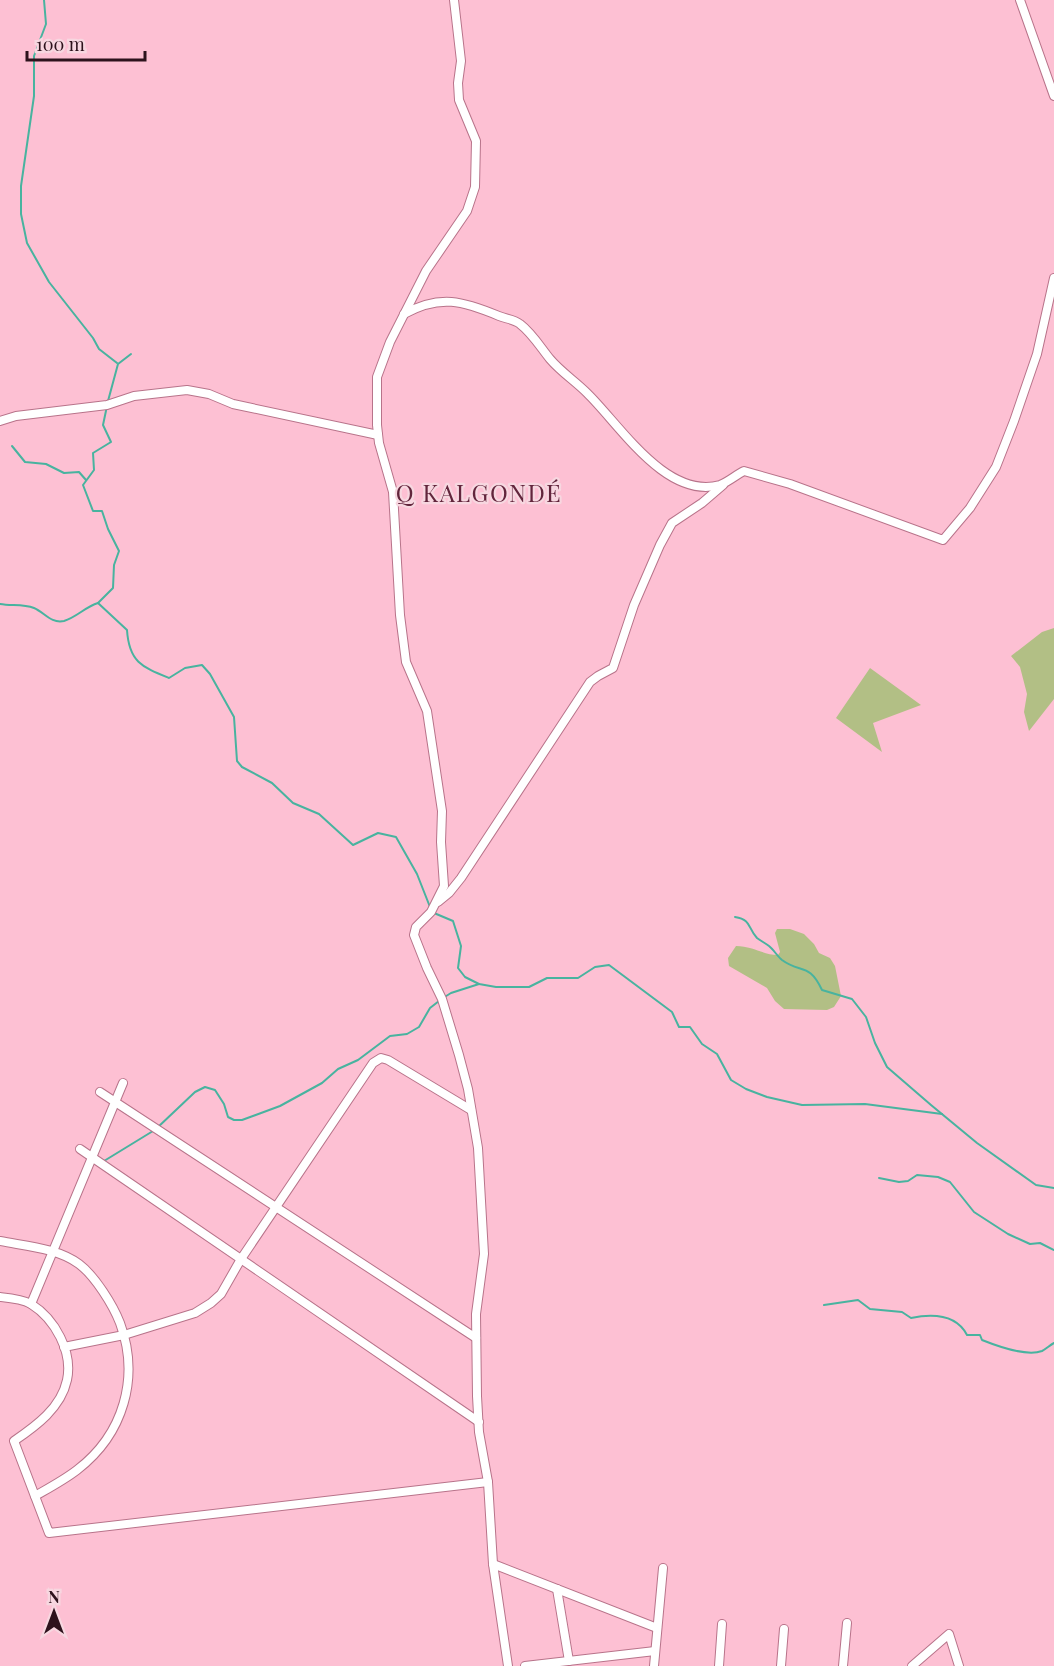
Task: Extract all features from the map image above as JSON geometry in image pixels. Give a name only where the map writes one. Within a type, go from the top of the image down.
[{"type":"street","points":[[454,0],[462,61],[458,83],[459,100],[476,141],[475,188],[467,211],[426,271],[390,342],[377,377],[378,435],[393,492],[400,615],[406,662],[427,711],[440,789],[444,886],[436,904],[416,927],[414,935],[442,999],[468,1089],[478,1148],[484,1254],[476,1314],[475,1365],[479,1422],[489,1482],[493,1564],[508,1666]]},
{"type":"street","points":[[1020,0],[1054,96]]},
{"type":"street","points":[[436,904],[461,879],[590,682],[613,668],[634,605],[672,523],[702,503],[723,484],[744,471],[790,484],[943,540],[970,508],[996,467],[1037,354],[1054,278]]},
{"type":"street","points":[[403,314],[421,304],[448,301],[465,303],[516,321],[561,371],[587,392],[650,463],[685,482],[699,486],[723,484]]},
{"type":"street","points":[[0,421],[16,416],[107,405],[134,396],[188,390],[209,394],[233,404],[378,435]]},
{"type":"street","points":[[64,1347],[124,1335],[195,1313],[212,1303],[221,1294],[241,1259],[373,1062],[381,1058],[388,1060],[471,1110]]},
{"type":"street","points":[[31,1304],[123,1083]]},
{"type":"street","points":[[100,1092],[476,1338]]},
{"type":"street","points":[[80,1149],[479,1422]]},
{"type":"street","points":[[0,1242],[53,1252],[79,1263],[114,1307],[130,1361],[129,1386],[123,1410],[111,1433],[96,1453],[78,1470],[35,1496]]},
{"type":"street","points":[[0,1297],[31,1304],[52,1323],[67,1357],[67,1379],[60,1397],[47,1416],[14,1441],[49,1533],[489,1482]]},
{"type":"street","points":[[493,1564],[657,1628]]},
{"type":"street","points":[[654,1666],[663,1568]]},
{"type":"street","points":[[557,1589],[569,1661]]},
{"type":"street","points":[[843,1666],[847,1623]]},
{"type":"street","points":[[719,1666],[722,1624]]},
{"type":"street","points":[[781,1666],[784,1629]]},
{"type":"street","points":[[912,1666],[949,1634],[959,1666]]},
{"type":"street","points":[[525,1666],[655,1651]]},
{"type":"green space","points":[[1054,628],[1054,699],[1029,731],[1024,712],[1027,694],[1020,667],[1011,656],[1042,632]]},
{"type":"green space","points":[[870,668],[921,705],[873,723],[882,752],[836,718]]},
{"type":"green space","points":[[777,929],[790,929],[804,934],[819,953],[830,958],[835,966],[841,996],[834,1007],[827,1010],[784,1009],[775,1001],[767,988],[729,966],[728,958],[736,946],[778,955],[780,952],[775,933]]},
{"type":"waterway","points":[[44,0],[46,24],[34,56],[34,96],[21,186],[21,214],[27,243],[49,282],[99,349],[117,363]]},
{"type":"waterway","points":[[108,401],[118,364],[131,354]]},
{"type":"waterway","points":[[107,406],[103,425],[111,442],[93,453],[94,470],[83,485],[93,511],[102,511],[119,551],[114,565],[113,588],[98,603],[127,630],[128,641],[134,656],[144,666],[169,678],[185,668],[202,665],[210,674],[234,717],[237,761],[242,767],[272,783],[293,803],[319,814],[353,845],[378,833],[396,837],[417,874],[430,907]]},
{"type":"waterway","points":[[12,446],[25,462],[46,464],[64,473],[79,472],[86,480]]},
{"type":"waterway","points":[[0,604],[30,607],[55,621],[64,621],[98,603]]},
{"type":"waterway","points":[[434,913],[453,921],[461,946],[458,968],[465,977],[479,984],[496,987],[529,987],[547,978],[578,978],[595,967],[609,965],[672,1012],[679,1027],[690,1027],[702,1044],[717,1054],[731,1080],[746,1089],[767,1097],[802,1105],[865,1104],[942,1114]]},
{"type":"waterway","points":[[735,917],[747,922],[757,938],[769,946],[782,960],[813,975],[822,990],[852,999],[866,1017],[887,1067],[931,1105],[977,1143],[1036,1185],[1054,1188]]},
{"type":"waterway","points":[[443,998],[479,984]]},
{"type":"waterway","points":[[157,1128],[195,1092],[205,1087],[215,1090],[224,1104],[228,1117],[234,1120],[242,1120],[280,1106],[322,1083],[338,1069],[358,1060],[390,1036],[407,1034],[419,1027],[430,1008],[439,1001]]},
{"type":"waterway","points":[[104,1161],[153,1131]]},
{"type":"waterway","points":[[879,1178],[899,1182],[908,1181],[917,1175],[938,1177],[950,1182],[974,1212],[1008,1234],[1030,1244],[1040,1243],[1054,1250]]},
{"type":"waterway","points":[[824,1305],[858,1300],[870,1309],[902,1312],[911,1318],[942,1317],[956,1323],[967,1335],[980,1335],[982,1340],[1020,1352],[1042,1351],[1054,1343]]},
{"type":"district","name":"Q KALGONDÉ","points":[[479,494]]}]
